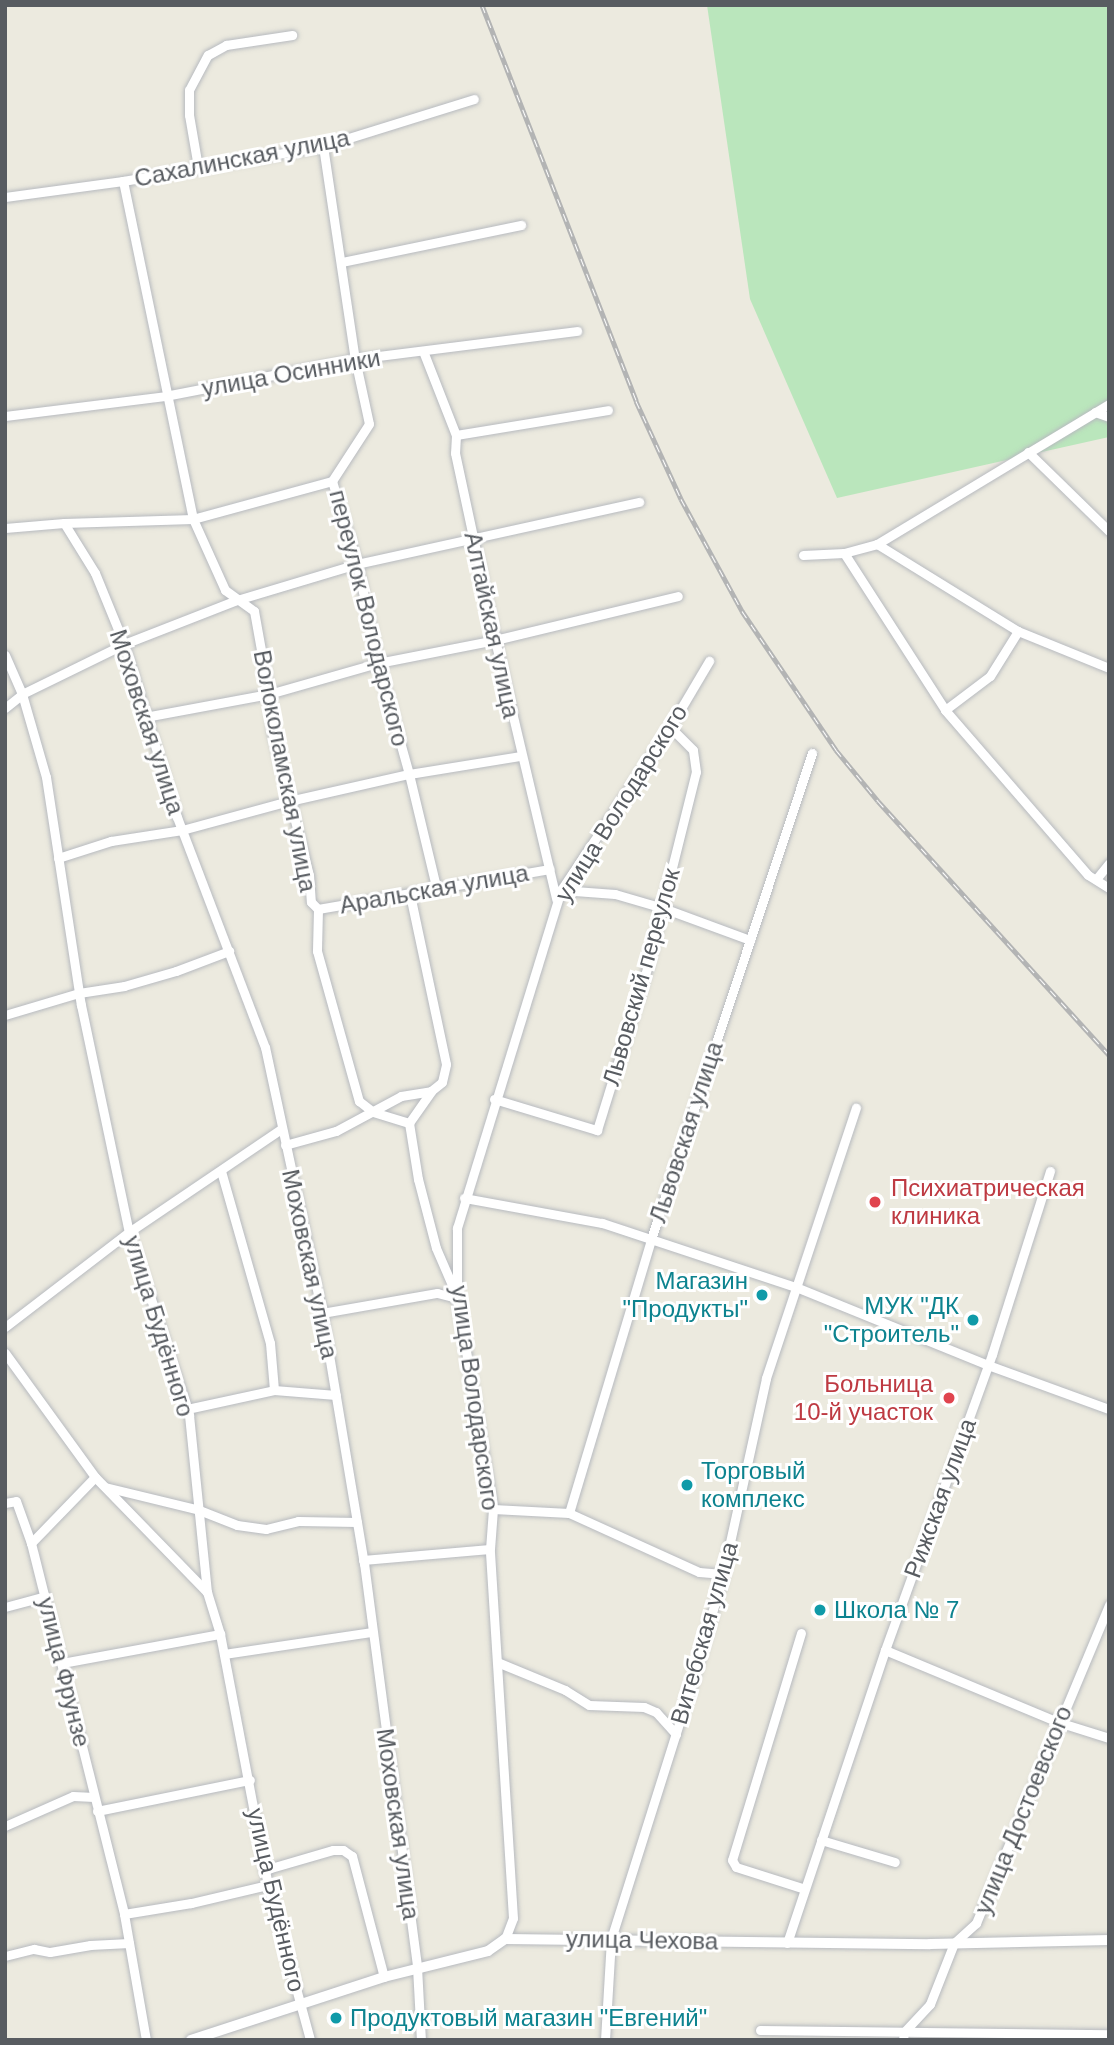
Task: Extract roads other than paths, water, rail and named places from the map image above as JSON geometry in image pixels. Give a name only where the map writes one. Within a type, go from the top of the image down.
[{"type":"street","points":[[198,167],[189,115],[189,90],[208,55],[226,45],[292,35]]},
{"type":"street","name":"Сахалинская улица","points":[[5,197],[123,181],[323,146],[474,99]]},
{"type":"street","name":"переулок Володарского","points":[[323,146],[355,359],[369,424],[332,481],[357,564],[378,663],[409,774],[437,891]]},
{"type":"street","name":"Волоколамская улица","points":[[123,181],[165,396],[193,519],[225,590],[254,611],[269,694],[272,731],[309,875],[311,902],[318,909],[317,951],[359,1101],[373,1112]]},
{"type":"street","points":[[342,261],[522,225]]},
{"type":"street","name":"улица Осинники","points":[[5,416],[165,396],[355,359],[577,331]]},
{"type":"street","name":"Алтайская улица","points":[[423,351],[456,435],[455,453],[495,640],[520,756],[551,869],[556,901]]},
{"type":"street","points":[[803,555],[844,553],[877,544],[1109,404]]},
{"type":"street","points":[[456,435],[608,410]]},
{"type":"street","points":[[1095,412],[1109,417]]},
{"type":"street","points":[[1028,452],[1109,531]]},
{"type":"street","points":[[5,528],[64,523],[193,519],[332,481]]},
{"type":"street","points":[[5,708],[22,694],[124,644],[237,600],[357,564],[639,502]]},
{"type":"street","name":"Моховская улица","points":[[64,523],[95,573],[124,644],[182,830],[265,1047],[322,1313],[363,1560],[417,1968],[421,2040]]},
{"type":"street","points":[[877,544],[1018,631],[1109,668]]},
{"type":"street","points":[[844,553],[945,710],[1088,875],[1097,878],[1109,888]]},
{"type":"street","points":[[145,717],[269,694],[378,663],[495,640],[678,596]]},
{"type":"street","points":[[945,710],[990,676],[1018,631]]},
{"type":"street","name":"улица Будённого","points":[[5,655],[22,694],[46,777],[79,993],[129,1231],[187,1409],[207,1592],[220,1634],[250,1780],[264,1870],[310,2040]]},
{"type":"street","name":"улица Володарского","points":[[505,1939],[513,1918],[490,1549],[493,1509],[457,1298],[457,1228],[556,901],[670,727],[709,661]]},
{"type":"street","name":"Львовский переулок","points":[[495,1099],[597,1130],[663,908],[696,772],[693,751],[670,727]]},
{"type":"street","name":"Львовская улица","points":[[569,1513],[651,1239],[811,753]]},
{"type":"street","points":[[58,858],[111,841],[182,830],[289,801],[409,774],[520,756]]},
{"type":"street","points":[[1097,878],[1109,863]]},
{"type":"street","name":"Аральская улица","points":[[318,909],[437,891],[551,869]]},
{"type":"street","points":[[561,890],[615,894],[663,908],[750,940]]},
{"type":"street","points":[[410,895],[446,1064],[442,1082],[431,1091],[409,1122],[418,1179],[433,1236],[457,1298]]},
{"type":"street","points":[[5,1015],[79,993],[124,986],[229,951]]},
{"type":"street","points":[[285,1144],[336,1131],[401,1096],[431,1091]]},
{"type":"street","name":"Витебская улица","points":[[604,2040],[611,1939],[723,1574],[766,1378],[856,1108]]},
{"type":"street","points":[[373,1112],[409,1122]]},
{"type":"street","points":[[5,1327],[129,1231],[281,1129]]},
{"type":"street","points":[[221,1171],[270,1343],[274,1390]]},
{"type":"street","name":"Рижская улица","points":[[787,1943],[885,1650],[988,1365],[1050,1171]]},
{"type":"street","points":[[464,1198],[602,1223],[651,1239],[796,1287],[988,1365],[1109,1409]]},
{"type":"street","points":[[322,1313],[437,1293],[457,1298]]},
{"type":"street","points":[[5,1353],[95,1477],[207,1592]]},
{"type":"street","points":[[187,1409],[274,1390],[336,1395]]},
{"type":"street","points":[[31,1543],[95,1477]]},
{"type":"street","points":[[105,1487],[199,1510],[237,1525],[265,1529],[298,1521],[357,1522]]},
{"type":"street","name":"улица Фрунзе","points":[[5,1503],[16,1501],[46,1596],[124,1914],[146,2040]]},
{"type":"street","points":[[493,1509],[569,1513],[699,1572],[723,1574]]},
{"type":"street","points":[[363,1560],[490,1549]]},
{"type":"street","points":[[5,1607],[46,1596]]},
{"type":"street","name":"улица Достоевского","points":[[904,2036],[930,2004],[954,1943],[976,1923],[1109,1605]]},
{"type":"street","points":[[224,1654],[372,1632]]},
{"type":"street","points":[[801,1633],[732,1860],[736,1867],[805,1889]]},
{"type":"street","points":[[62,1663],[220,1634]]},
{"type":"street","points":[[885,1650],[1058,1722],[1109,1738]]},
{"type":"street","points":[[497,1662],[565,1690],[589,1705],[644,1707],[656,1712],[676,1734]]},
{"type":"street","points":[[97,1811],[250,1780]]},
{"type":"street","points":[[5,1826],[73,1796],[94,1797]]},
{"type":"street","points":[[821,1840],[895,1862]]},
{"type":"street","points":[[264,1870],[333,1850],[343,1850],[352,1856],[384,1977]]},
{"type":"street","points":[[124,1914],[191,1903],[268,1885]]},
{"type":"street","name":"улица Чехова","points":[[191,2040],[384,1977],[488,1951],[505,1939],[954,1943],[1108,1938]]},
{"type":"street","points":[[5,1956],[34,1949],[50,1952],[89,1945],[129,1943]]},
{"type":"street","points":[[760,2030],[904,2036],[1109,2034]]},
{"type":"railway","points":[[482,5],[636,401],[681,499],[742,611],[836,750],[878,801],[1109,1055]]},
{"type":"place","name":"Психиатрическая клиника","points":[[875,1202]]},
{"type":"place","name":"Магазин \"Продукты\"","points":[[762,1295]]},
{"type":"place","name":"МУК \"ДК \"Строитель\"","points":[[973,1320]]},
{"type":"place","name":"Больница 10-й участок","points":[[949,1398]]},
{"type":"place","name":"Торговый комплекс","points":[[687,1485]]},
{"type":"place","name":"Школа № 7","points":[[820,1610]]},
{"type":"place","name":"Продуктовый магазин \"Евгений\"","points":[[336,2018]]}]
